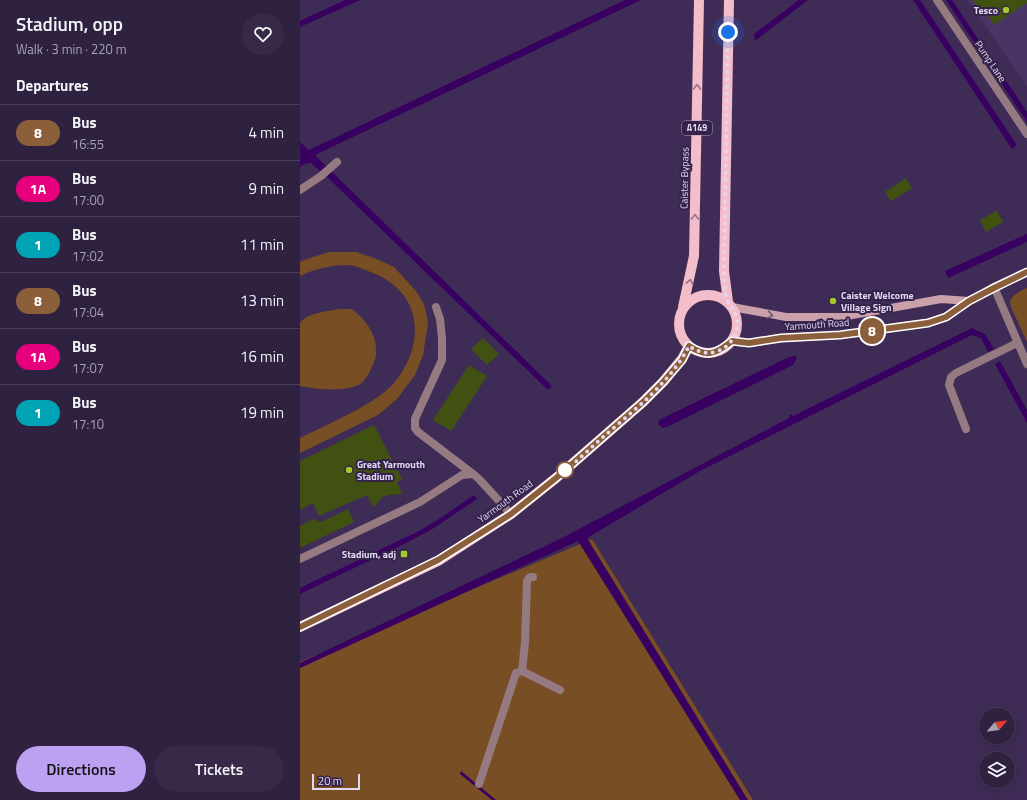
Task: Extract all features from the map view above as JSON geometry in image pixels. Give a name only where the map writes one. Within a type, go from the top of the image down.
[{"type":"main road","name":"Caister Bypass","points":[[683,307],[694,256],[699,0]]},
{"type":"main road","points":[[729,0],[724,271],[730,305]]},
{"type":"main road","points":[[712,294],[720,296],[730,305],[738,324],[732,341],[721,350],[713,353],[696,351],[682,338],[679,331],[678,322],[683,307],[691,300],[701,295],[712,294]]},
{"type":"main road","name":"Yarmouth Road","points":[[300,627],[438,560],[511,514],[556,478],[643,402],[682,360],[689,346]]},
{"type":"street","name":"Pump Lane","points":[[937,0],[1027,134]]},
{"type":"street","points":[[300,190],[321,176],[337,162]]},
{"type":"street","name":"Yarmouth Road","points":[[732,341],[749,343],[781,338],[840,335],[928,323],[946,317],[969,301],[1027,272]]},
{"type":"street","points":[[994,288],[1027,364]]},
{"type":"street","name":"Yarmouth Road","points":[[730,305],[786,317],[841,317],[941,299],[969,301]]},
{"type":"street","points":[[436,307],[440,319],[442,360],[415,419],[415,428],[418,432],[480,479],[511,514]]},
{"type":"street","points":[[966,429],[949,384],[951,378],[956,373],[1017,343]]},
{"type":"street","points":[[300,559],[420,502],[462,475],[473,474]]},
{"type":"street","points":[[522,671],[525,643],[527,581],[534,577]]},
{"type":"street","points":[[479,784],[516,673],[522,671],[560,690]]},
{"type":"shaded area","points":[[345,0],[360,0],[300,27],[300,21]]},
{"type":"shaded area","points":[[625,0],[641,0],[315,155],[328,168],[322,173],[311,163],[304,164],[300,167],[300,142],[309,150]]},
{"type":"shaded area","points":[[799,0],[808,0],[755,41],[754,34]]},
{"type":"shaded area","points":[[913,0],[920,0],[1017,145],[1012,149]]},
{"type":"shaded area","points":[[946,0],[952,0],[1027,112],[1027,122]]},
{"type":"shaded area","points":[[967,0],[1027,0],[1027,87],[991,34]]},
{"type":"shaded area","points":[[331,171],[552,386],[548,390],[326,176]]},
{"type":"shaded area","points":[[1027,234],[1027,242],[948,278],[945,271]]},
{"type":"shaded area","points":[[329,252],[356,252],[394,267],[416,291],[424,304],[428,323],[423,355],[415,375],[397,399],[378,415],[300,453],[300,438],[375,399],[394,383],[404,368],[411,352],[415,336],[414,321],[410,306],[402,293],[390,282],[373,273],[354,266],[341,265],[311,271],[300,276],[300,262]]},
{"type":"shaded area","points":[[1027,288],[1027,342],[1011,307],[1010,301],[1013,296]]},
{"type":"shaded area","points":[[339,309],[352,309],[367,324],[373,336],[376,349],[376,358],[370,371],[361,384],[349,388],[328,389],[300,386],[300,323],[303,319],[318,313]]},
{"type":"shaded area","points":[[972,328],[985,334],[994,349],[988,352],[981,338],[972,335],[700,471],[587,538],[748,800],[740,800],[578,541],[300,668],[300,663],[562,538],[789,418],[790,414],[793,416]]},
{"type":"shaded area","points":[[795,356],[797,358],[793,365],[669,426],[663,428],[658,424],[659,420],[667,416],[789,357]]},
{"type":"shaded area","points":[[1000,361],[1027,410],[1027,423],[995,364]]},
{"type":"shaded area","points":[[474,495],[477,499],[431,530],[300,594],[300,588],[417,532]]},
{"type":"shaded area","points":[[592,539],[753,800],[300,800],[300,662]]},
{"type":"shaded area","points":[[461,771],[496,800],[492,800],[460,774]]},
{"type":"building","name":"Tesco","points":[[973,0],[1027,0],[1027,3],[994,25],[985,11],[982,13]]},
{"type":"building","points":[[906,178],[912,188],[891,201],[885,192]]},
{"type":"building","points":[[997,211],[1003,222],[986,232],[980,220]]},
{"type":"building","points":[[483,338],[499,354],[487,365],[471,349]]},
{"type":"building","points":[[469,365],[487,376],[451,431],[433,420]]},
{"type":"building","name":"Great Yarmouth Stadium","points":[[374,425],[402,479],[397,482],[402,494],[383,497],[373,507],[367,495],[319,516],[313,503],[300,510],[300,461]]},
{"type":"building","points":[[348,509],[354,522],[300,548],[300,526],[313,519],[321,522]]},
{"type":"bus line","name":"8","points":[[300,627],[438,560],[511,514],[556,478],[643,402],[682,360],[689,346],[696,351],[713,353],[721,350],[732,341],[749,343],[781,338],[840,335],[928,323],[946,317],[969,301],[1027,272]]},
{"type":"place","name":"Tesco","points":[[1006,10]]},
{"type":"place","name":"Caister Welcome Village Sign","points":[[833,301]]},
{"type":"place","name":"Great Yarmouth Stadium","points":[[349,470]]},
{"type":"place","name":"Stadium, adj","points":[[404,554]]},
{"type":"route","points":[[565,470],[643,402],[663,382],[682,360],[689,346],[696,351],[713,353],[721,350],[732,341],[735,335],[738,324],[732,307],[728,302],[724,271],[728,32]]}]
